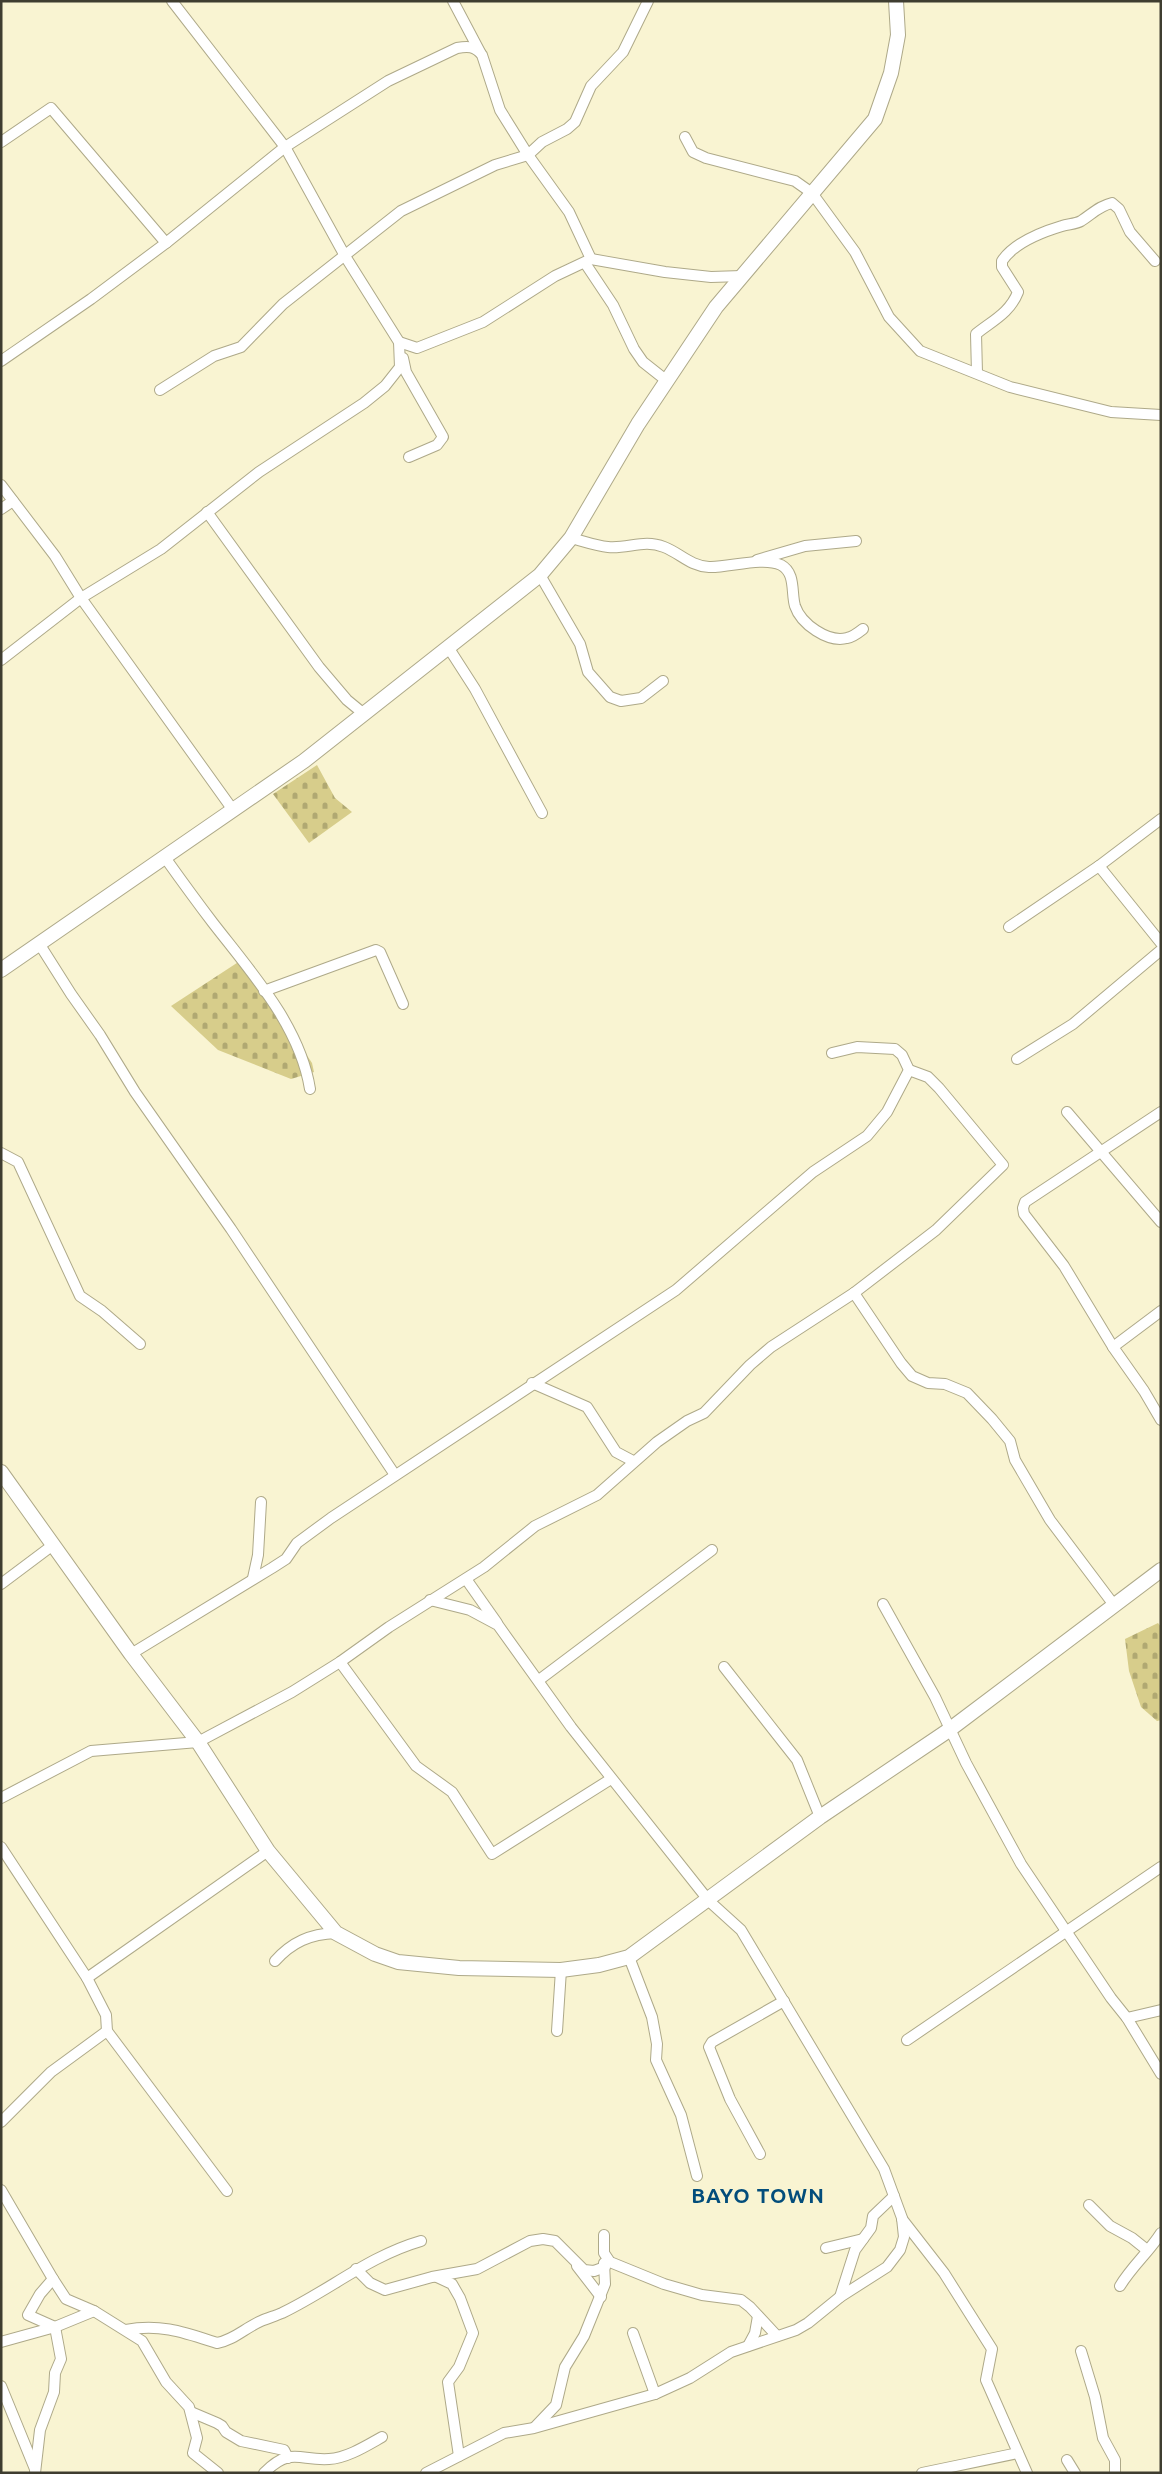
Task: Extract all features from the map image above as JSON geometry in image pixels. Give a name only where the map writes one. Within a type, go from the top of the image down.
[{"type":"main road","points":[[1,970],[166,859],[233,810],[304,762],[540,575],[571,538],[614,463],[716,307],[876,119],[895,54],[898,35],[896,1]]},
{"type":"main road","points":[[1,1472],[131,1654],[198,1742],[268,1850],[336,1933],[375,1954],[398,1962],[478,1969],[561,1970],[599,1965],[629,1957],[709,1901],[820,1817],[949,1730],[1161,1570]]},
{"type":"street","points":[[172,1],[285,148],[345,256],[399,342],[406,372],[443,437],[437,445],[409,457]]},
{"type":"street","points":[[453,1],[482,56],[500,110],[528,155],[569,212],[588,261],[613,305],[634,349],[644,362],[667,381]]},
{"type":"street","points":[[160,390],[214,356],[241,347],[283,304],[401,211],[495,165],[528,155],[542,142],[567,129],[575,122],[591,86],[623,52],[648,1]]},
{"type":"street","points":[[1,361],[91,299],[166,243],[285,148],[388,81],[457,48],[468,46],[477,49],[482,56]]},
{"type":"street","points":[[1,142],[51,108],[166,243]]},
{"type":"street","points":[[684,137],[693,152],[706,158],[794,181],[812,193],[856,252],[889,317],[920,351],[1010,387],[1058,400],[1111,412],[1161,415]]},
{"type":"street","points":[[977,373],[976,334],[990,326],[1014,303],[1018,292],[1002,267],[1002,261],[1005,255],[1019,245],[1055,228],[1080,221],[1101,206],[1112,203],[1119,209],[1130,232],[1155,261]]},
{"type":"street","points":[[399,342],[418,348],[483,322],[555,276],[588,261],[711,277],[742,276]]},
{"type":"street","points":[[1,660],[81,598],[161,548],[258,472],[364,403],[385,386],[400,367],[399,342]]},
{"type":"street","points":[[1,485],[55,556],[81,598],[233,810]]},
{"type":"street","points":[[1,509],[13,501]]},
{"type":"street","points":[[207,512],[319,667],[347,700],[364,714]]},
{"type":"street","points":[[571,538],[607,547],[620,548],[638,543],[653,544],[666,547],[695,566],[710,567],[754,562],[780,564],[789,574],[795,606],[800,616],[818,632],[836,639],[845,639],[863,629]]},
{"type":"street","points":[[754,562],[805,546],[856,541]]},
{"type":"street","points":[[540,575],[580,644],[588,672],[610,697],[621,701],[641,698],[663,681]]},
{"type":"street","points":[[448,647],[475,688],[542,813]]},
{"type":"street","points":[[1009,927],[1100,866],[1161,819]]},
{"type":"street","points":[[166,859],[242,959],[298,1045],[307,1070],[310,1089]]},
{"type":"street","points":[[1100,866],[1161,943]]},
{"type":"street","points":[[40,945],[100,1035],[135,1092],[231,1229],[395,1475]]},
{"type":"street","points":[[264,991],[376,950],[380,952],[403,1004]]},
{"type":"street","points":[[1017,1059],[1073,1024],[1161,950]]},
{"type":"street","points":[[131,1654],[286,1559],[297,1543],[395,1475],[532,1383],[575,1358],[676,1290],[813,1172],[868,1136],[887,1112],[908,1070],[902,1054],[895,1049],[857,1047],[832,1053]]},
{"type":"street","points":[[1,1798],[91,1751],[198,1742],[292,1692],[340,1662],[430,1600],[466,1579],[535,1526],[597,1496],[634,1461],[687,1421],[704,1413],[750,1365],[771,1347],[854,1292],[936,1230],[1003,1165],[928,1077],[908,1070]]},
{"type":"street","points":[[1067,1112],[1100,1153],[1161,1222]]},
{"type":"street","points":[[1161,1112],[1025,1202],[1023,1208],[1024,1214],[1064,1266],[1113,1348],[1144,1391],[1161,1420]]},
{"type":"street","points":[[1,1153],[18,1162],[80,1296],[102,1311],[140,1344]]},
{"type":"street","points":[[854,1292],[901,1363],[912,1376],[928,1384],[945,1384],[967,1393],[987,1413],[1010,1441],[1015,1460],[1050,1520],[1114,1605]]},
{"type":"street","points":[[1113,1348],[1161,1311]]},
{"type":"street","points":[[532,1383],[587,1407],[616,1452],[634,1461]]},
{"type":"street","points":[[253,1578],[259,1538],[260,1502]]},
{"type":"street","points":[[1,1584],[53,1545]]},
{"type":"street","points":[[539,1680],[712,1550]]},
{"type":"street","points":[[426,2473],[504,2433],[534,2428],[655,2394],[690,2378],[731,2352],[808,2323],[840,2297],[887,2267],[900,2250],[904,2237],[902,2218],[884,2170],[741,1930],[709,1901],[571,1728],[466,1579]]},
{"type":"street","points":[[430,1600],[470,1610],[498,1624]]},
{"type":"street","points":[[883,1604],[935,1697],[949,1730],[1022,1864],[1111,1998],[1127,2018],[1161,2074]]},
{"type":"street","points":[[340,1662],[416,1766],[452,1792],[492,1854],[611,1779]]},
{"type":"street","points":[[724,1666],[797,1760],[820,1817]]},
{"type":"street","points":[[1,1847],[87,1978],[106,2015],[107,2031],[227,2191]]},
{"type":"street","points":[[87,1978],[268,1850]]},
{"type":"street","points":[[907,2040],[1161,1867]]},
{"type":"street","points":[[275,1961],[298,1941],[315,1935],[336,1933]]},
{"type":"street","points":[[629,1957],[652,2017],[658,2044],[656,2060],[681,2115],[697,2176]]},
{"type":"street","points":[[557,2031],[561,1970]]},
{"type":"street","points":[[760,2154],[730,2099],[709,2047],[712,2042],[784,2001]]},
{"type":"street","points":[[1127,2018],[1161,2010]]},
{"type":"street","points":[[1,2122],[51,2072],[107,2031]]},
{"type":"street","points":[[1,2190],[52,2279],[66,2299],[94,2311],[142,2341],[166,2382],[191,2412],[222,2426],[226,2432],[241,2441],[284,2450],[288,2458]]},
{"type":"street","points":[[840,2297],[850,2262],[871,2228],[873,2216],[894,2196]]},
{"type":"street","points":[[1089,2204],[1110,2226],[1132,2238],[1147,2250]]},
{"type":"street","points":[[902,2218],[944,2273],[992,2349],[986,2380],[1027,2473]]},
{"type":"street","points":[[1120,2286],[1132,2266],[1155,2244],[1161,2233]]},
{"type":"street","points":[[534,2428],[556,2404],[565,2367],[584,2336],[601,2297],[605,2284],[604,2236]]},
{"type":"street","points":[[356,2269],[370,2283],[384,2290],[436,2276],[477,2269],[530,2241],[543,2239],[555,2241],[576,2264],[601,2297]]},
{"type":"street","points":[[826,2248],[863,2239]]},
{"type":"street","points":[[126,2330],[143,2327],[170,2328],[217,2343],[223,2342],[237,2337],[260,2322],[283,2313],[356,2269],[399,2248],[421,2241]]},
{"type":"street","points":[[604,2253],[610,2262],[664,2284],[702,2295],[741,2300],[750,2306],[777,2336]]},
{"type":"street","points":[[576,2264],[584,2270],[594,2271],[604,2268]]},
{"type":"street","points":[[436,2276],[452,2284],[460,2298],[473,2333],[459,2367],[448,2382],[459,2456]]},
{"type":"street","points":[[52,2279],[40,2294],[28,2315],[55,2327]]},
{"type":"street","points":[[1,2342],[55,2327],[94,2311]]},
{"type":"street","points":[[748,2346],[758,2325],[758,2316]]},
{"type":"street","points":[[36,2472],[40,2430],[54,2392],[55,2373],[61,2359],[55,2327]]},
{"type":"street","points":[[633,2333],[655,2394]]},
{"type":"street","points":[[1081,2351],[1095,2398],[1103,2438],[1115,2460],[1115,2473]]},
{"type":"street","points":[[1,2386],[36,2472]]},
{"type":"street","points":[[191,2412],[197,2438],[192,2453],[218,2473]]},
{"type":"street","points":[[264,2473],[279,2460],[298,2455],[330,2460],[361,2449],[382,2437]]},
{"type":"street","points":[[922,2473],[1018,2453]]},
{"type":"street","points":[[1067,2460],[1075,2473]]},
{"type":"green space","points":[[317,765],[335,798],[352,812],[309,843],[273,794]]},
{"type":"green space","points":[[243,959],[312,1063],[314,1072],[291,1079],[218,1050],[171,1006]]},
{"type":"green space","points":[[1158,1623],[1161,1627],[1161,1720],[1157,1721],[1141,1707],[1129,1671],[1125,1639]]},
{"type":"district","name":"BAYO TOWN","points":[[758,2195]]}]
